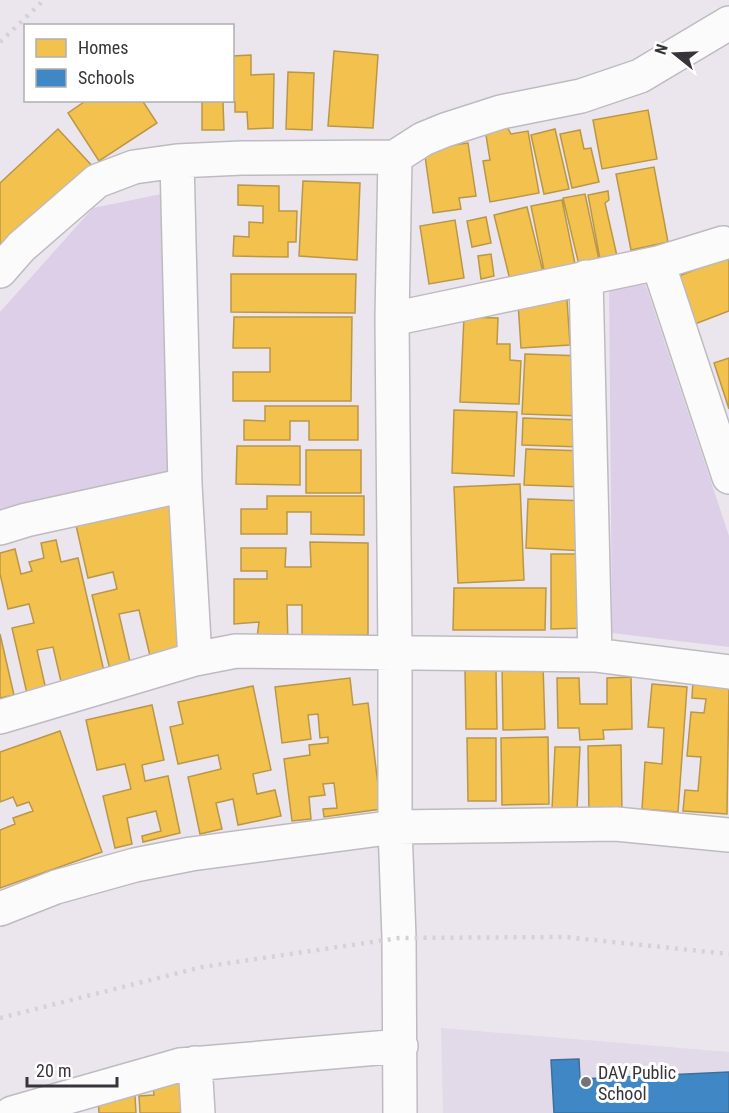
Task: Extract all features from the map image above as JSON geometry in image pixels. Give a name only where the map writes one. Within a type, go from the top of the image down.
[{"type":"street","points":[[0,271],[21,247],[97,181],[134,166],[177,161],[242,158],[395,157],[423,139],[445,130],[501,112],[581,96],[640,76],[729,23]]},
{"type":"street","points":[[395,157],[392,320],[395,827],[400,1113]]},
{"type":"street","points":[[177,161],[185,485],[195,659]]},
{"type":"street","points":[[392,320],[658,262],[723,243]]},
{"type":"street","points":[[658,262],[729,477]]},
{"type":"street","points":[[586,277],[595,655]]},
{"type":"street","points":[[0,528],[26,520],[185,485]]},
{"type":"street","points":[[0,717],[195,659],[236,651],[595,655],[729,672]]},
{"type":"street","points":[[0,909],[56,886],[135,865],[191,854],[395,827],[616,824],[729,835]]},
{"type":"street","points":[[12,1113],[90,1102],[180,1065],[400,1046]]},
{"type":"street","points":[[195,1063],[198,1113]]},
{"type":"shaded area","points":[[166,193],[177,470],[0,513],[0,312],[93,208]]},
{"type":"shaded area","points":[[642,274],[729,536],[729,647],[612,633],[609,283]]},
{"type":"shaded area","name":"DAV Public School","points":[[441,1028],[729,1052],[729,1113],[443,1113]]},
{"type":"building: Homes","points":[[334,51],[378,55],[373,128],[328,126]]},
{"type":"building: Homes","points":[[251,55],[251,75],[274,74],[273,128],[248,129],[247,112],[235,112],[234,56]]},
{"type":"building: Homes","points":[[288,72],[314,73],[312,130],[286,129]]},
{"type":"building: Homes","points":[[84,102],[143,102],[157,123],[99,161],[68,113]]},
{"type":"building: Homes","points":[[202,102],[223,102],[224,130],[202,130]]},
{"type":"building: Homes","points":[[648,110],[657,159],[602,169],[593,120]]},
{"type":"building: Homes","points":[[506,125],[511,134],[528,131],[539,193],[490,202],[483,161],[490,160],[485,129]]},
{"type":"building: Homes","points":[[58,129],[95,169],[7,251],[0,243],[0,183]]},
{"type":"building: Homes","points":[[555,129],[569,189],[544,194],[531,135]]},
{"type":"building: Homes","points":[[580,130],[584,149],[591,148],[599,182],[572,188],[560,134]]},
{"type":"building: Homes","points":[[468,143],[476,196],[459,198],[461,209],[433,213],[424,149]]},
{"type":"building: Homes","points":[[654,167],[668,242],[631,250],[616,174]]},
{"type":"building: Homes","points":[[303,181],[360,183],[357,260],[299,256]]},
{"type":"building: Homes","points":[[238,185],[279,186],[279,211],[297,211],[296,242],[288,242],[288,257],[233,256],[234,236],[249,237],[249,222],[263,223],[263,206],[238,205]]},
{"type":"building: Homes","points":[[608,191],[609,200],[605,203],[617,256],[600,259],[588,195]]},
{"type":"building: Homes","points":[[585,194],[599,260],[579,265],[563,198]]},
{"type":"building: Homes","points":[[562,200],[575,264],[544,270],[531,206]]},
{"type":"building: Homes","points":[[527,207],[544,276],[511,284],[494,215]]},
{"type":"building: Homes","points":[[486,217],[491,243],[472,247],[467,221]]},
{"type":"building: Homes","points":[[455,220],[464,278],[429,284],[420,226]]},
{"type":"building: Homes","points":[[491,254],[494,276],[481,279],[478,256]]},
{"type":"building: Homes","points":[[729,256],[729,311],[687,327],[669,280]]},
{"type":"building: Homes","points":[[231,274],[356,274],[355,313],[231,312]]},
{"type":"building: Homes","points":[[567,300],[570,345],[521,348],[518,303]]},
{"type":"building: Homes","points":[[234,317],[352,317],[351,401],[233,401],[233,372],[270,372],[270,348],[233,348]]},
{"type":"building: Homes","points":[[464,317],[498,318],[497,344],[510,344],[510,360],[521,361],[519,404],[460,402]]},
{"type":"building: Homes","points":[[525,354],[583,356],[581,416],[522,414]]},
{"type":"building: Homes","points":[[729,358],[729,409],[714,363]]},
{"type":"building: Homes","points":[[265,406],[358,406],[358,440],[309,440],[309,421],[290,421],[290,440],[244,440],[244,420],[265,421]]},
{"type":"building: Homes","points":[[454,410],[517,412],[514,476],[452,473]]},
{"type":"building: Homes","points":[[523,418],[582,420],[581,447],[522,445]]},
{"type":"building: Homes","points":[[237,446],[300,446],[300,485],[236,484]]},
{"type":"building: Homes","points":[[526,449],[585,451],[584,487],[524,485]]},
{"type":"building: Homes","points":[[306,450],[361,450],[361,493],[306,493]]},
{"type":"building: Homes","points":[[520,484],[524,580],[458,583],[454,487]]},
{"type":"building: Homes","points":[[267,496],[364,496],[364,535],[311,534],[311,512],[287,512],[287,534],[241,534],[241,509],[267,509]]},
{"type":"building: Homes","points":[[173,498],[186,644],[151,660],[139,610],[119,614],[131,666],[110,670],[92,595],[117,589],[113,572],[88,578],[75,521]]},
{"type":"building: Homes","points":[[528,499],[588,501],[587,551],[526,548]]},
{"type":"building: Homes","points":[[56,540],[61,562],[78,558],[106,680],[63,690],[53,647],[37,650],[47,694],[28,698],[12,628],[34,623],[29,604],[8,609],[0,574],[0,553],[15,549],[21,574],[32,571],[29,562],[44,558],[41,543]]},
{"type":"building: Homes","points":[[310,542],[368,543],[368,635],[302,635],[302,605],[287,605],[288,644],[256,645],[259,622],[234,624],[234,579],[267,579],[267,571],[241,571],[241,548],[286,548],[285,567],[311,567]]},
{"type":"building: Homes","points":[[551,554],[587,554],[588,628],[551,629]]},
{"type":"building: Homes","points":[[454,588],[546,588],[545,630],[453,630]]},
{"type":"building: Homes","points":[[0,634],[14,695],[0,698]]},
{"type":"building: Homes","points":[[543,664],[545,729],[503,730],[502,665]]},
{"type":"building: Homes","points":[[496,669],[497,729],[466,729],[465,670]]},
{"type":"building: Homes","points":[[631,677],[632,729],[603,730],[604,739],[580,740],[579,728],[558,728],[557,678],[579,678],[580,704],[607,704],[607,678]]},
{"type":"building: Homes","points":[[350,678],[353,705],[368,703],[381,809],[324,817],[323,809],[337,808],[334,783],[323,784],[325,795],[309,797],[311,819],[292,821],[284,759],[310,755],[309,745],[328,743],[328,737],[320,738],[318,714],[308,715],[311,739],[282,743],[275,687]]},
{"type":"building: Homes","points":[[693,681],[729,684],[727,814],[683,811],[685,790],[698,791],[701,757],[687,756],[691,712],[704,713],[706,699],[692,698]]},
{"type":"building: Homes","points":[[652,684],[687,687],[678,812],[642,809],[645,762],[662,764],[664,728],[648,727]]},
{"type":"building: Homes","points":[[253,686],[271,770],[253,774],[257,794],[275,790],[281,816],[238,825],[233,799],[216,803],[222,829],[200,834],[188,777],[221,769],[218,755],[178,764],[170,727],[183,724],[178,702]]},
{"type":"building: Homes","points":[[152,705],[164,760],[142,765],[145,781],[168,776],[180,833],[143,842],[142,836],[161,831],[156,811],[127,818],[132,844],[115,848],[103,796],[131,789],[125,764],[97,770],[86,720]]},
{"type":"building: Homes","points":[[60,731],[102,852],[0,888],[0,830],[15,824],[13,818],[33,811],[29,802],[17,806],[13,797],[0,802],[0,752]]},
{"type":"building: Homes","points":[[548,737],[549,804],[502,805],[501,738]]},
{"type":"building: Homes","points":[[467,738],[496,738],[496,801],[468,801]]},
{"type":"building: Homes","points":[[621,745],[622,814],[589,815],[588,746]]},
{"type":"building: Homes","points":[[555,747],[580,747],[577,810],[552,809]]},
{"type":"building: Homes","points":[[192,1077],[194,1113],[140,1113],[139,1096],[154,1095],[152,1080]]},
{"type":"building: Homes","points":[[135,1096],[136,1113],[99,1113],[98,1097]]},
{"type":"building: Schools","points":[[579,1059],[580,1079],[729,1072],[729,1113],[554,1113],[551,1060]]},
{"type":"railway","points":[[0,42],[44,0]]},
{"type":"railway","points":[[0,1018],[202,967],[399,938],[565,937],[729,954]]},
{"type":"place","name":"DAV Public School","points":[[586,1082]]}]
